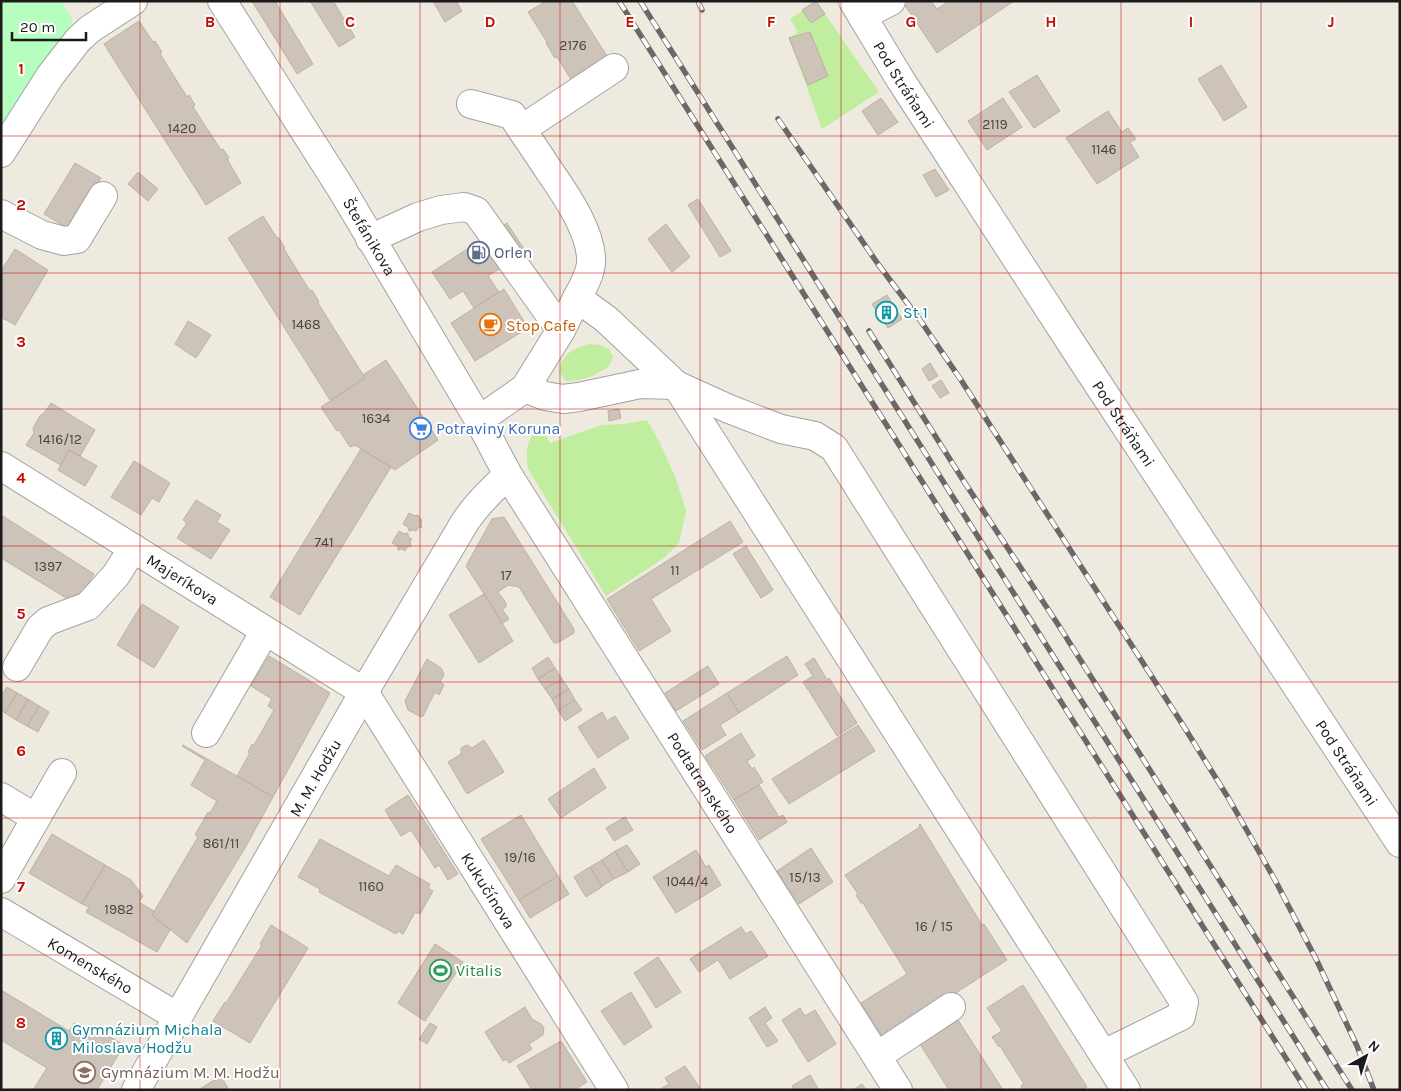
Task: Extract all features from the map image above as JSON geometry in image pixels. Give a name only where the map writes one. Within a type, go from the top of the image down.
[{"type":"street","points":[[1,153],[50,76],[78,40],[90,29],[133,1]]},
{"type":"street","name":"Štefánikova","points":[[222,1],[320,154],[479,420],[508,475]]},
{"type":"street","points":[[858,9],[891,1]]},
{"type":"street","name":"Pod Stráňami","points":[[858,9],[900,80],[1400,843]]},
{"type":"street","points":[[522,129],[614,68]]},
{"type":"street","points":[[471,104],[512,115],[567,198],[583,226],[590,247],[591,264],[587,278],[561,330],[525,388],[479,420]]},
{"type":"street","points":[[1,214],[42,235],[64,241],[77,239],[103,196]]},
{"type":"street","points":[[370,239],[418,217],[441,210],[464,207],[476,211],[561,330]]},
{"type":"street","points":[[577,298],[606,319],[676,385],[1126,1090]]},
{"type":"street","points":[[525,388],[545,396],[563,399],[640,384],[676,385],[729,409],[781,429],[815,436],[834,448],[1184,1002],[1181,1016],[1104,1054]]},
{"type":"street","name":"Majeríkova","points":[[1,466],[364,692]]},
{"type":"street","name":"M. M. Hodžu","points":[[136,1090],[364,692],[465,522],[483,498],[508,475]]},
{"type":"street","name":"Podtatranského","points":[[508,475],[898,1090]]},
{"type":"street","points":[[17,667],[40,628],[48,621],[88,606],[116,575],[133,548]]},
{"type":"street","points":[[206,734],[265,631]]},
{"type":"street","name":"Kukučínova","points":[[364,692],[614,1090]]},
{"type":"street","points":[[1,879],[62,774]]},
{"type":"street","points":[[1,797],[36,818]]},
{"type":"street","name":"Komenského","points":[[1,912],[178,1017]]},
{"type":"street","points":[[877,1056],[951,1008]]},
{"type":"green space","points":[[1,1],[61,1],[72,19],[72,33],[1,142]]},
{"type":"green space","points":[[816,1],[879,92],[822,129],[789,38],[798,32],[790,19]]},
{"type":"green space","points":[[589,344],[600,345],[609,349],[613,357],[609,366],[589,377],[566,381],[559,372],[563,360],[573,350]]},
{"type":"green space","points":[[647,420],[659,441],[676,479],[686,511],[679,543],[664,558],[606,596],[528,469],[528,445],[533,435],[542,427],[550,443],[602,425]]},
{"type":"building","points":[[252,1],[275,1],[313,64],[297,74]]},
{"type":"building","points":[[310,1],[333,1],[355,37],[339,47]]},
{"type":"building","points":[[433,1],[456,1],[462,11],[445,22]]},
{"type":"building","points":[[546,1],[572,1],[612,64],[576,87],[557,57],[555,58],[528,12]]},
{"type":"building","points":[[816,1],[825,14],[811,23],[802,10]]},
{"type":"building","points":[[902,1],[931,1],[937,9],[949,1],[1014,1],[937,53]]},
{"type":"building","points":[[139,21],[153,42],[155,41],[162,52],[160,54],[187,97],[189,95],[195,105],[193,107],[221,150],[223,149],[229,158],[227,159],[241,183],[206,205],[104,44]]},
{"type":"building","points":[[810,32],[828,76],[808,85],[789,38]]},
{"type":"building","points":[[1221,65],[1247,107],[1224,121],[1198,79]]},
{"type":"building","points":[[1037,75],[1060,111],[1034,128],[1009,92]]},
{"type":"building","points":[[881,98],[898,122],[878,135],[862,111]]},
{"type":"building","points":[[1003,98],[1022,127],[987,150],[968,121]]},
{"type":"building","points":[[1108,111],[1122,132],[1128,128],[1136,139],[1130,142],[1139,157],[1097,184],[1066,138]]},
{"type":"building","points":[[75,163],[101,178],[69,229],[44,214]]},
{"type":"building","points":[[935,169],[949,190],[936,197],[923,175]]},
{"type":"building","points":[[138,172],[158,189],[148,201],[128,184]]},
{"type":"building","points":[[698,199],[731,251],[720,257],[688,205]]},
{"type":"building","points":[[263,216],[285,248],[310,291],[312,290],[318,303],[365,378],[330,400],[228,238]]},
{"type":"building","points":[[507,223],[526,252],[488,276],[499,292],[474,308],[463,291],[450,299],[432,272]]},
{"type":"building","points":[[666,224],[690,257],[672,272],[648,239]]},
{"type":"building","points":[[15,249],[48,270],[15,325],[1,317],[1,271]]},
{"type":"building","name":"Stop Cafe","points":[[504,289],[528,328],[475,361],[451,323]]},
{"type":"building","name":"St 1","points":[[887,295],[902,319],[888,328],[872,304]]},
{"type":"building","points":[[188,321],[211,335],[196,358],[175,344]]},
{"type":"building","points":[[386,360],[438,440],[395,470],[355,445],[350,447],[321,407],[365,378],[363,375]]},
{"type":"building","points":[[930,363],[938,376],[929,381],[922,369]]},
{"type":"building","points":[[941,380],[949,393],[940,398],[932,386]]},
{"type":"building","points":[[51,403],[95,430],[80,456],[69,450],[61,465],[26,445],[34,433],[33,428],[40,416]]},
{"type":"building","points":[[619,409],[621,418],[609,421],[608,411]]},
{"type":"building","points":[[361,449],[391,467],[300,615],[270,597]]},
{"type":"building","points":[[69,450],[97,466],[85,486],[58,470]]},
{"type":"building","points":[[134,461],[170,483],[159,502],[152,498],[141,515],[111,497]]},
{"type":"building","points":[[196,500],[221,515],[217,522],[230,530],[211,559],[177,538],[187,523],[183,520]]},
{"type":"building","points":[[409,513],[415,516],[418,515],[422,520],[422,527],[416,531],[409,531],[408,527],[403,524]]},
{"type":"building","points":[[1,515],[94,574],[76,604],[1,558]]},
{"type":"building","points":[[504,517],[574,629],[574,633],[557,643],[554,643],[519,587],[508,585],[498,592],[506,603],[506,607],[502,609],[509,619],[503,623],[466,566],[492,519]]},
{"type":"building","points":[[730,521],[743,542],[651,599],[671,631],[639,651],[607,599]]},
{"type":"building","points":[[399,531],[404,534],[408,533],[408,537],[412,539],[410,542],[411,546],[407,547],[405,551],[402,549],[398,550],[398,546],[392,543]]},
{"type":"building","points":[[746,546],[773,590],[761,598],[733,554]]},
{"type":"building","points":[[484,594],[513,641],[479,663],[449,615]]},
{"type":"building","points":[[142,604],[179,627],[154,668],[117,645]]},
{"type":"building","points":[[269,656],[330,693],[273,797],[237,776],[250,753],[248,752],[252,744],[254,745],[274,710],[268,706],[272,699],[251,686]]},
{"type":"building","points":[[787,656],[798,675],[739,713],[727,693]]},
{"type":"building","points":[[548,657],[555,668],[538,679],[532,668]]},
{"type":"building","points":[[814,658],[826,678],[808,690],[803,682],[813,676],[805,664]]},
{"type":"building","points":[[427,659],[441,668],[444,674],[440,682],[444,685],[439,695],[435,692],[421,717],[408,710],[405,701]]},
{"type":"building","points":[[708,666],[719,684],[676,711],[665,693]]},
{"type":"building","points":[[555,668],[562,679],[545,689],[538,679]]},
{"type":"building","points":[[829,678],[857,723],[837,736],[809,691]]},
{"type":"building","points":[[562,679],[569,689],[552,699],[545,689]]},
{"type":"building","points":[[7,687],[17,693],[5,713],[1,710],[1,696]]},
{"type":"building","points":[[569,689],[575,700],[558,710],[552,699]]},
{"type":"building","points":[[17,693],[28,699],[16,720],[5,713]]},
{"type":"building","points":[[727,693],[739,713],[720,725],[726,735],[702,750],[683,721]]},
{"type":"building","points":[[28,699],[39,706],[27,726],[16,720]]},
{"type":"building","points":[[575,700],[582,710],[565,721],[558,710]]},
{"type":"building","points":[[39,706],[49,712],[38,732],[27,726]]},
{"type":"building","points":[[602,712],[607,721],[615,716],[629,738],[598,758],[578,727]]},
{"type":"building","points":[[858,725],[875,751],[789,804],[772,779]]},
{"type":"building","points":[[741,733],[755,756],[747,761],[752,769],[754,767],[763,782],[734,800],[705,756]]},
{"type":"building","points":[[484,740],[504,772],[467,794],[448,762],[461,754],[461,748],[467,745],[472,748]]},
{"type":"building","points":[[183,745],[273,797],[245,848],[187,943],[152,915],[198,837],[195,835],[208,812],[210,813],[217,801],[191,785],[205,760]]},
{"type":"building","points":[[594,768],[606,788],[561,818],[548,799]]},
{"type":"building","points":[[759,785],[779,817],[783,815],[787,822],[759,840],[734,800]]},
{"type":"building","points":[[408,795],[458,874],[448,880],[439,865],[435,868],[411,830],[401,836],[385,810]]},
{"type":"building","points":[[521,815],[558,876],[519,900],[481,839]]},
{"type":"building","points":[[625,817],[633,830],[614,841],[606,828]]},
{"type":"building","points":[[920,824],[982,925],[984,924],[1007,960],[884,1039],[861,1003],[907,974],[845,875],[920,827]]},
{"type":"building","points":[[52,834],[105,865],[82,904],[29,873]]},
{"type":"building","points":[[320,839],[389,876],[396,865],[430,884],[428,888],[433,891],[420,914],[415,912],[403,934],[398,931],[396,934],[319,892],[320,889],[298,877]]},
{"type":"building","points":[[627,845],[640,864],[628,872],[615,851]]},
{"type":"building","points":[[811,848],[833,882],[799,904],[777,871]]},
{"type":"building","points":[[696,850],[706,867],[709,865],[721,885],[676,913],[653,877]]},
{"type":"building","points":[[615,851],[628,872],[614,879],[602,860]]},
{"type":"building","points":[[602,860],[614,879],[602,886],[590,867]]},
{"type":"building","points":[[105,865],[131,880],[143,896],[139,902],[154,911],[152,915],[170,930],[157,952],[86,912],[89,907],[82,904]]},
{"type":"building","points":[[590,867],[602,887],[586,897],[574,877]]},
{"type":"building","points":[[558,876],[569,894],[530,918],[519,900]]},
{"type":"building","points":[[271,925],[308,948],[250,1043],[213,1021],[262,945],[260,944]]},
{"type":"building","points":[[741,927],[746,934],[751,931],[768,956],[730,979],[718,960],[699,972],[690,959]]},
{"type":"building","points":[[435,944],[463,962],[425,1021],[398,1003]]},
{"type":"building","points":[[658,957],[681,992],[656,1008],[634,973]]},
{"type":"building","points":[[1023,985],[1087,1087],[1082,1090],[1023,1090],[1021,1086],[1024,1084],[1000,1046],[992,1037],[1002,1031],[987,1008]]},
{"type":"building","name":"Gymnázium Michala Miloslava Hodžu","points":[[1,990],[69,1031],[74,1023],[95,1035],[98,1030],[124,1045],[97,1090],[33,1090],[47,1068],[1,1040]]},
{"type":"building","points":[[631,992],[652,1027],[624,1045],[601,1011]]},
{"type":"building","points":[[525,1007],[532,1019],[544,1028],[543,1035],[529,1044],[532,1049],[509,1063],[506,1059],[503,1061],[485,1032]]},
{"type":"building","points":[[765,1007],[772,1018],[765,1023],[778,1041],[767,1047],[749,1018]]},
{"type":"building","points":[[800,1008],[805,1016],[815,1010],[836,1044],[808,1062],[782,1020]]},
{"type":"building","points":[[958,1020],[1003,1090],[949,1090],[920,1044]]},
{"type":"building","points":[[430,1023],[437,1027],[427,1044],[419,1039]]},
{"type":"building","points":[[561,1041],[587,1082],[574,1090],[532,1090],[517,1066]]},
{"type":"building","points":[[685,1066],[701,1090],[664,1090],[662,1088],[669,1084],[665,1078]]},
{"type":"building","points":[[810,1075],[819,1090],[794,1090],[792,1086]]},
{"type":"building","points":[[221,1076],[229,1090],[198,1090]]},
{"type":"building","points":[[862,1084],[866,1090],[853,1090]]},
{"type":"railway","points":[[619,1],[1306,1090]]},
{"type":"railway","points":[[640,1],[1327,1090]]},
{"type":"railway","points":[[698,1],[702,10]]},
{"type":"railway","points":[[778,119],[961,380],[1229,799],[1275,880],[1317,961],[1357,1046],[1374,1090]]},
{"type":"railway","points":[[869,331],[963,480],[1059,626],[1352,1090]]},
{"type":"place","name":"Orlen","points":[[478,252]]},
{"type":"place","name":"St 1","points":[[887,312]]},
{"type":"place","name":"Stop Cafe","points":[[490,325]]},
{"type":"place","name":"Potraviny Koruna","points":[[420,428]]},
{"type":"place","name":"Vitalis","points":[[440,970]]},
{"type":"place","name":"Gymnázium Michala Miloslava Hodžu","points":[[56,1038]]},
{"type":"place","name":"Gymnázium M. M. Hodžu","points":[[85,1072]]}]
